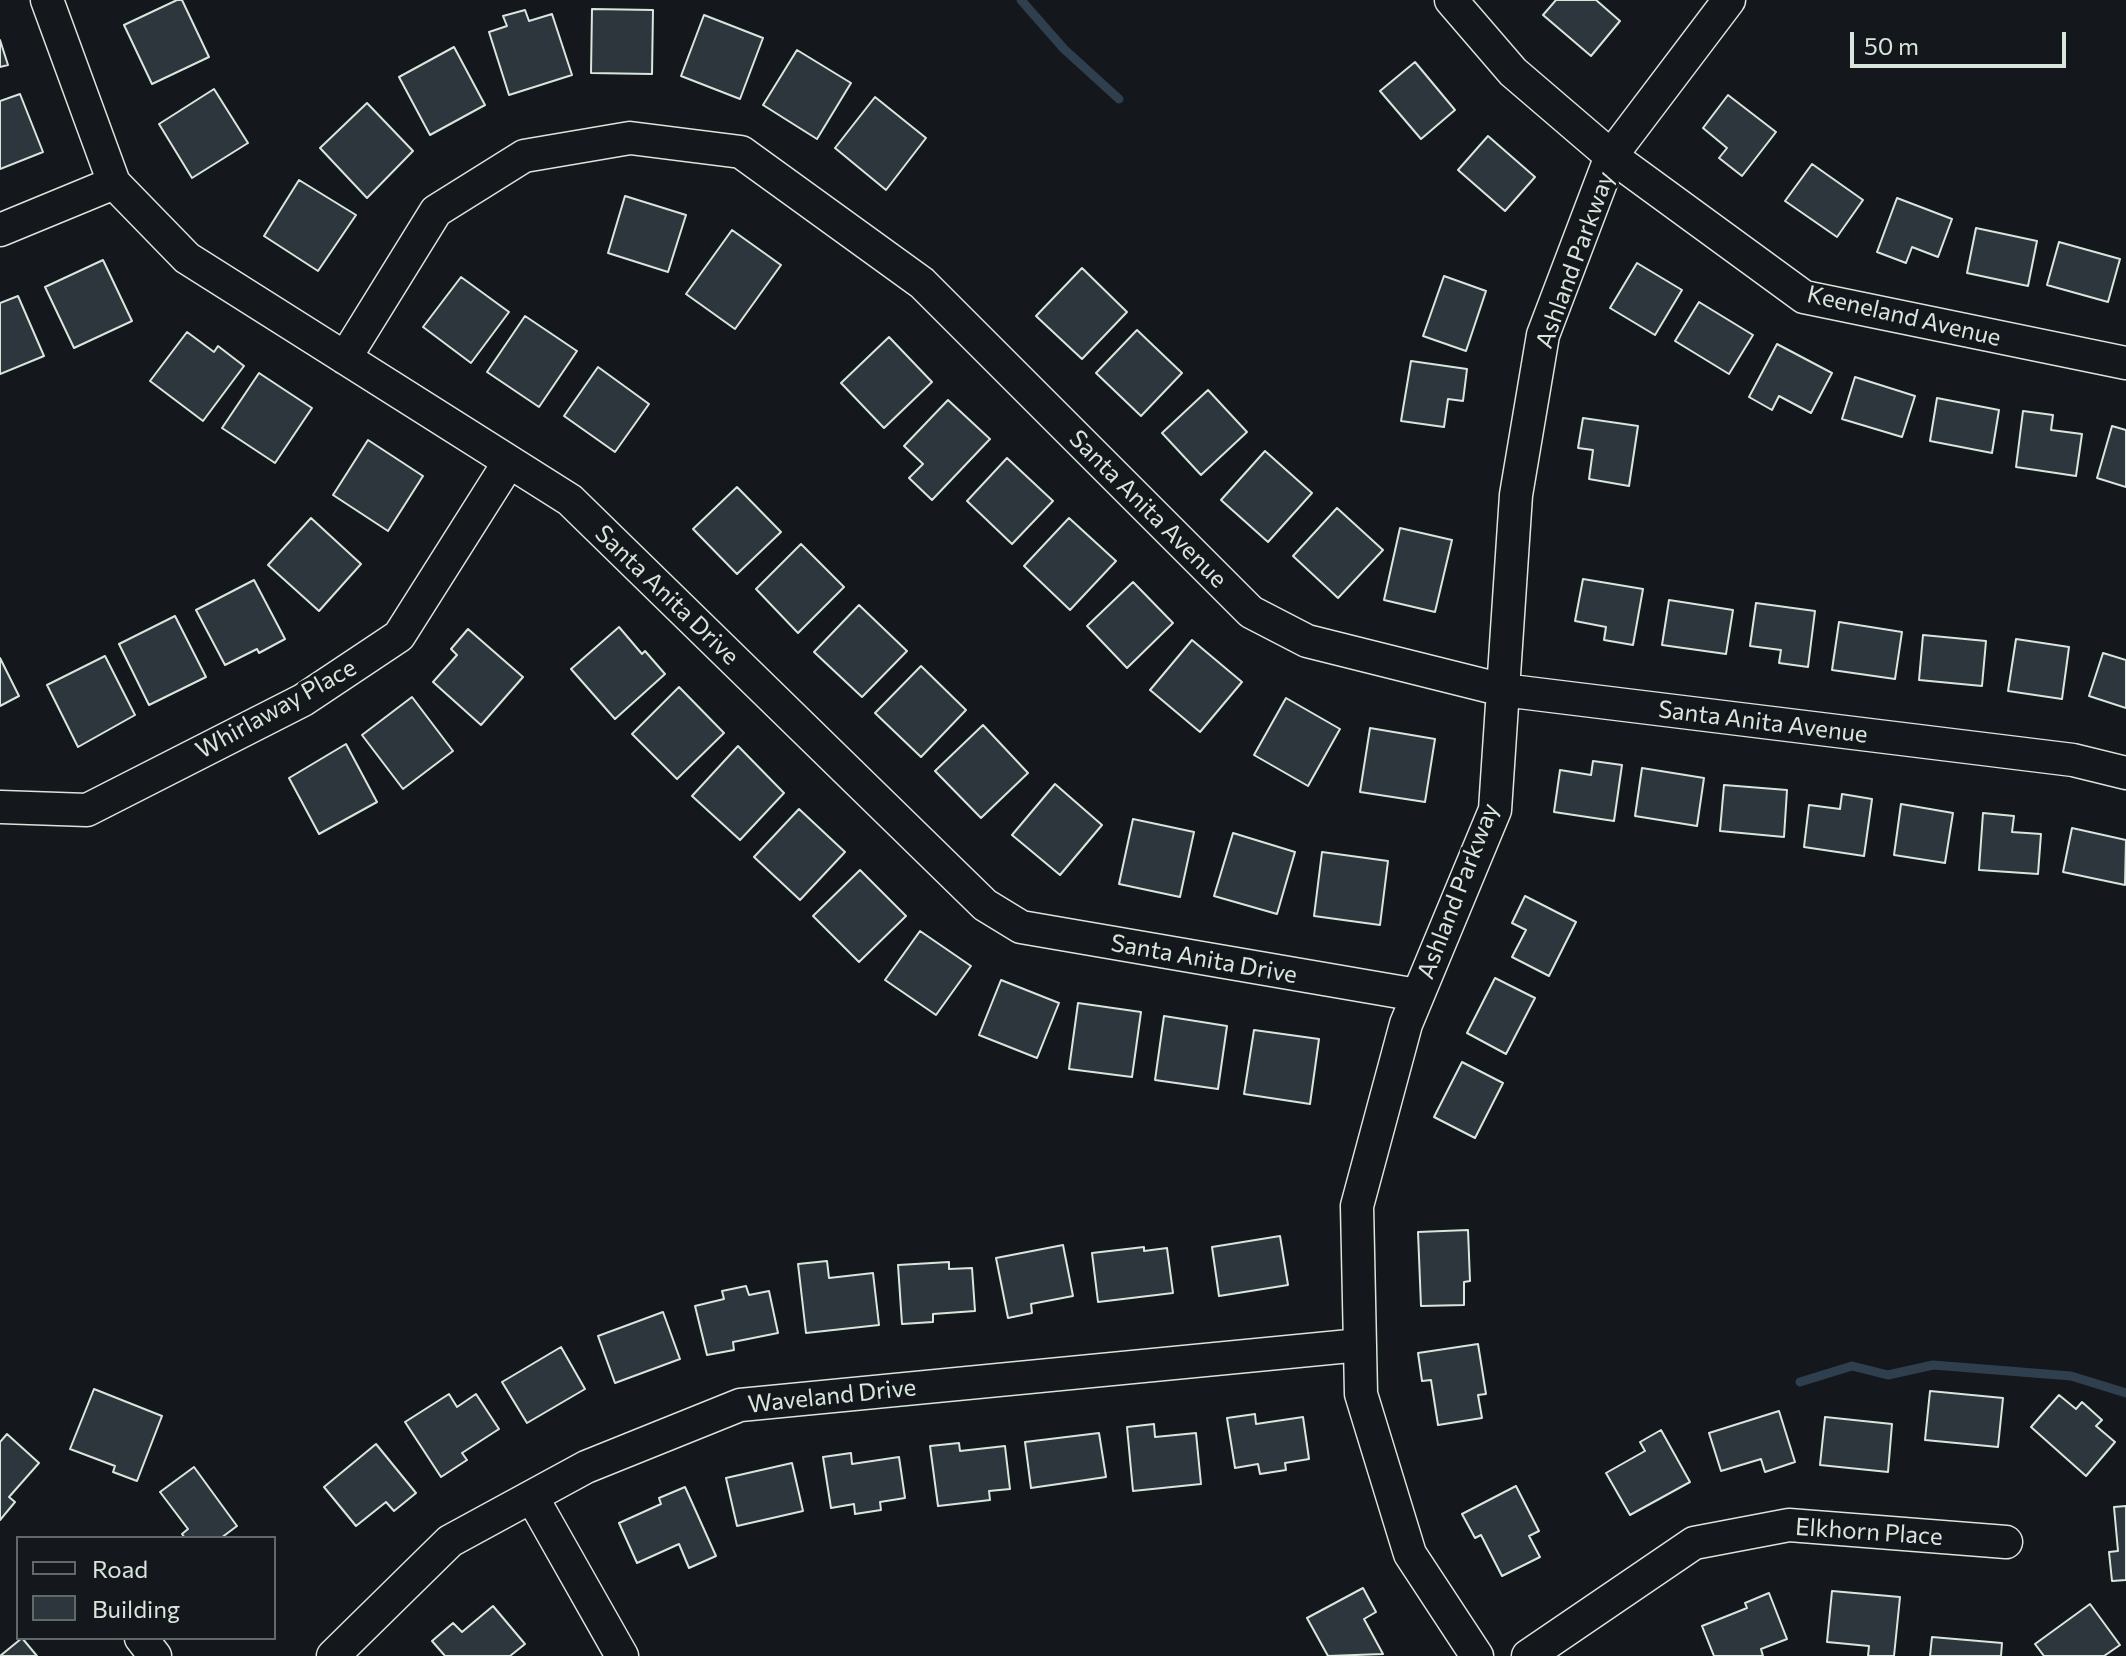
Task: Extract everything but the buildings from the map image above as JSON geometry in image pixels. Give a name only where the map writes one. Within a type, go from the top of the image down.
[{"type":"street","name":"Santa Anita Drive","points":[[47,0],[114,183],[187,258],[570,500],[985,905],[1021,927],[1417,995]]},
{"type":"street","name":"Keeneland Avenue","points":[[1451,0],[1513,72],[1611,156],[1804,297],[2126,363]]},
{"type":"street","name":"Ashland Parkway","points":[[1477,1656],[1410,1554],[1361,1394],[1357,1206],[1406,1024],[1495,810],[1516,495],[1543,335],[1611,156],[1729,0]]},
{"type":"street","name":"Santa Anita Avenue","points":[[345,358],[436,211],[524,156],[630,138],[741,152],[922,283],[1251,612],[1307,641],[1503,690],[2073,760],[2126,773]]},
{"type":"street","points":[[0,230],[114,183]]},
{"type":"street","name":"Whirlaway Place","points":[[1,807],[87,810],[303,700],[399,636],[509,462]]},
{"type":"street","name":"Waveland Drive","points":[[333,1656],[450,1541],[586,1467],[740,1405],[1360,1345]]},
{"type":"street","points":[[532,1497],[622,1656]]},
{"type":"street","name":"Elkhorn Place","points":[[1528,1656],[1694,1543],[1789,1525],[2006,1542]]},
{"type":"street","points":[[143,1640],[155,1656]]},
{"type":"waterway","points":[[1021,0],[1064,49],[1119,99]]},
{"type":"waterway","points":[[1800,1382],[1852,1366],[1888,1375],[1933,1365],[2071,1376],[2126,1393]]}]
